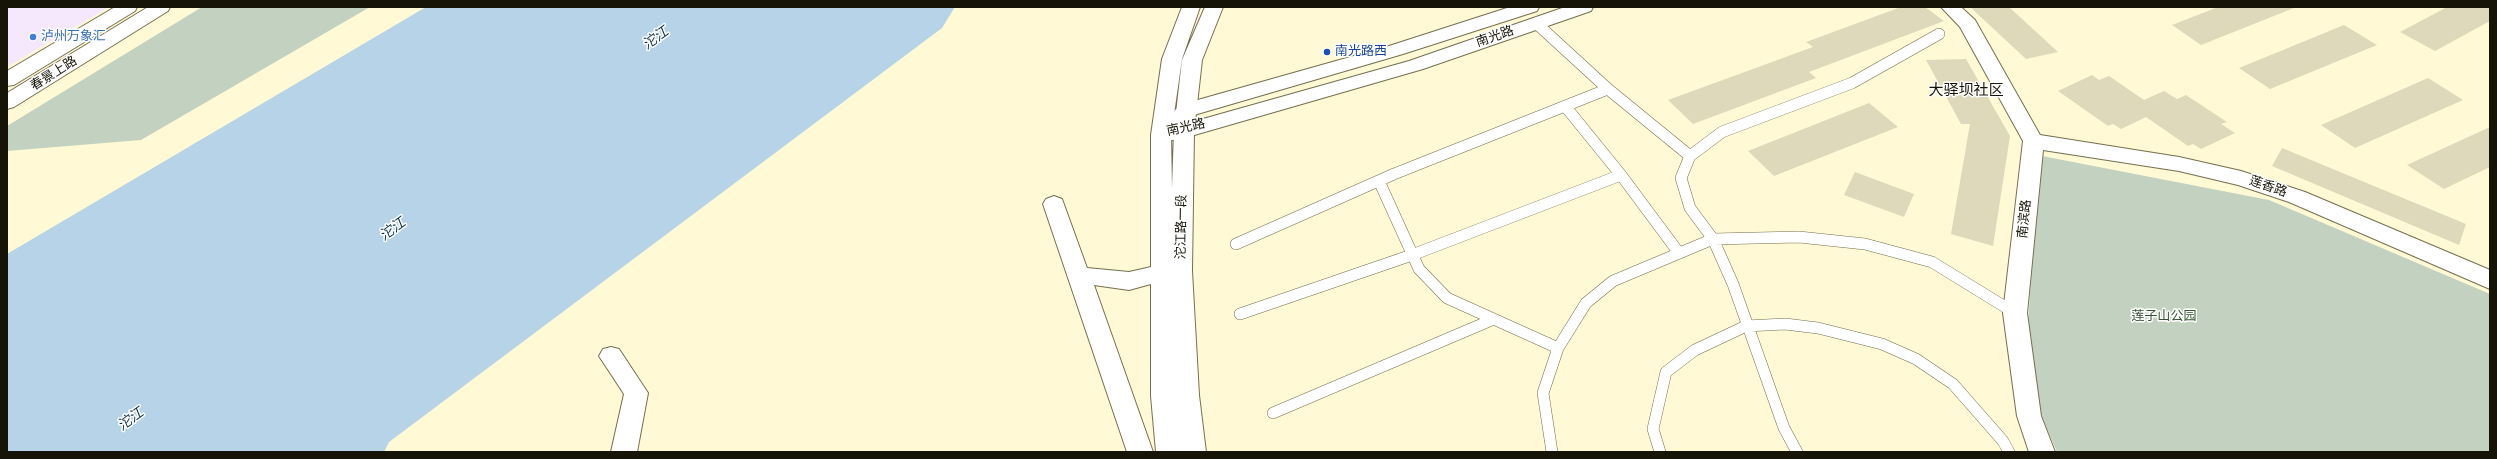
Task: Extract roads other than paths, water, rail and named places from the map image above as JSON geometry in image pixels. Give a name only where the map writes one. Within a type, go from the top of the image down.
[{"type":"street","name":"春景上路","points":[[7,80],[128,7]]},
{"type":"street","name":"春景上路","points":[[7,102],[161,7]]},
{"type":"street","name":"沱江路一段","points":[[1169,452],[1163,396],[1161,135],[1172,59],[1191,7]]},
{"type":"street","name":"沱江路一段","points":[[1194,452],[1187,395],[1182,272],[1184,131],[1192,60],[1214,7]]},
{"type":"street","name":"南光路","points":[[1161,135],[1187,110],[1396,50],[1533,15],[1584,7]]},
{"type":"street","points":[[1950,7],[1968,24],[2033,141]]},
{"type":"street","name":"南光路","points":[[1161,135],[1184,131],[1416,64],[1533,15]]},
{"type":"street","name":"莲香路","points":[[2033,141],[2180,164],[2240,178],[2297,197],[2382,232],[2490,280]]},
{"type":"street","name":"南滨路","points":[[2033,141],[2015,313],[2029,416],[2042,452]]},
{"type":"street","points":[[1054,204],[1140,452]]},
{"type":"street","points":[[1078,274],[1129,281],[1161,274]]},
{"type":"street","points":[[610,356],[636,393],[624,452]]},
{"type":"lane","points":[[1533,15],[1608,89],[1690,156]]},
{"type":"lane","points":[[1797,452],[1784,428],[1746,326],[1734,284],[1713,239],[1690,208],[1681,178],[1690,156],[1722,132],[1852,83],[1939,34]]},
{"type":"lane","points":[[1236,244],[1379,181],[1608,89]]},
{"type":"lane","points":[[1565,106],[1621,175],[1678,253]]},
{"type":"lane","points":[[1240,314],[1412,255],[1621,175]]},
{"type":"lane","points":[[1379,181],[1419,270],[1448,298],[1558,348]]},
{"type":"lane","points":[[1552,452],[1543,393],[1558,348],[1586,303],[1612,281],[1713,239],[1799,237],[1865,244],[1932,262],[2015,313]]},
{"type":"lane","points":[[1272,413],[1494,319]]},
{"type":"lane","points":[[1660,452],[1653,429],[1666,372],[1695,350],[1746,326],[1785,324],[1818,328],[1882,344],[1916,360],[1953,384],[2003,442],[2009,452]]},
{"type":"water","name":"沱江","points":[[426,7],[955,7],[942,28],[389,442],[384,452],[7,452],[7,254]]},
{"type":"place","name":"泸州万象汇","points":[[33,37]]},
{"type":"place","name":"南光路西","points":[[1327,52]]},
{"type":"district","name":"大驿坝社区","points":[[1966,91]]},
{"type":"park label","name":"莲子山公园","points":[[2164,317]]}]
